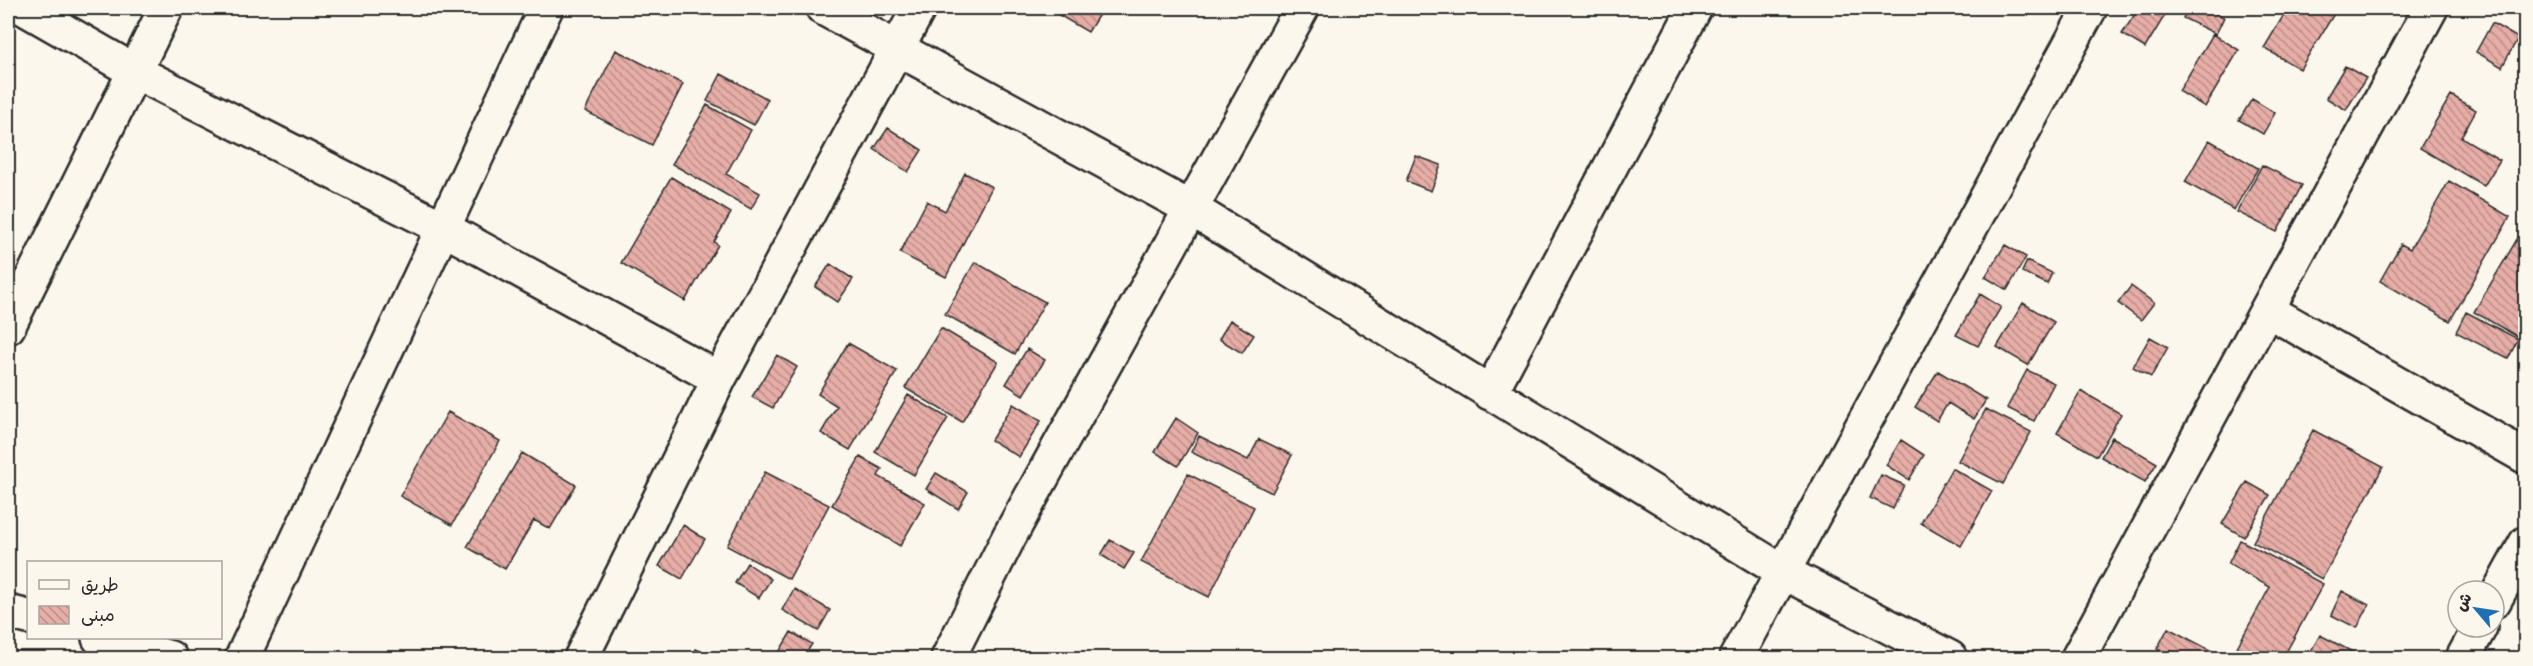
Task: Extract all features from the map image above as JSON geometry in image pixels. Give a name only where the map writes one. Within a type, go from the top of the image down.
[{"type":"street","points":[[24,8],[134,71],[441,227],[719,379]]},
{"type":"street","points":[[8,327],[166,8]]},
{"type":"street","points":[[242,658],[441,227],[546,8]]},
{"type":"street","points":[[823,8],[1190,208],[1783,572],[1950,658]]},
{"type":"street","points":[[581,658],[719,379],[919,8]]},
{"type":"street","points":[[948,658],[1009,537],[1302,8]]},
{"type":"street","points":[[1490,393],[1695,8]]},
{"type":"street","points":[[1736,658],[2090,8]]},
{"type":"street","points":[[2078,658],[2431,8]]},
{"type":"street","points":[[2267,310],[2526,457]]},
{"type":"street","points":[[2506,579],[2526,543]]},
{"type":"street","points":[[8,612],[27,617]]},
{"type":"street","points":[[103,639],[170,658]]},
{"type":"street","points":[[2463,658],[2473,639]]},
{"type":"building","points":[[1047,8],[1103,8],[1088,32]]},
{"type":"building","points":[[2139,8],[2168,10],[2145,48],[2122,34]]},
{"type":"building","points":[[2188,8],[2205,8],[2224,17],[2216,34],[2183,18]]},
{"type":"building","points":[[2288,8],[2337,9],[2300,69],[2264,48]]},
{"type":"building","points":[[2492,23],[2518,38],[2502,67],[2476,52]]},
{"type":"building","points":[[2213,34],[2239,50],[2205,107],[2179,91]]},
{"type":"building","points":[[616,50],[683,84],[652,145],[585,111]]},
{"type":"building","points":[[2345,66],[2366,78],[2346,110],[2326,98]]},
{"type":"building","points":[[721,74],[768,99],[754,125],[707,101]]},
{"type":"building","points":[[2451,95],[2476,110],[2461,137],[2500,160],[2484,186],[2420,148]]},
{"type":"building","points":[[2252,99],[2275,113],[2263,134],[2239,120]]},
{"type":"building","points":[[707,105],[751,130],[726,174],[760,193],[751,209],[672,164]]},
{"type":"building","points":[[888,128],[922,150],[908,172],[874,149]]},
{"type":"building","points":[[2209,140],[2258,168],[2234,210],[2185,182]]},
{"type":"building","points":[[1416,156],[1441,165],[1431,191],[1406,181]]},
{"type":"building","points":[[2262,165],[2302,185],[2277,232],[2237,212]]},
{"type":"building","points":[[965,173],[992,187],[946,277],[900,253],[927,201],[945,211]]},
{"type":"building","points":[[671,177],[731,213],[714,242],[718,245],[685,301],[621,263]]},
{"type":"building","points":[[2449,181],[2510,217],[2450,321],[2380,281],[2401,244],[2410,249]]},
{"type":"building","points":[[2526,224],[2526,329],[2520,338],[2474,312]]},
{"type":"building","points":[[2005,245],[2026,257],[2007,290],[1985,277]]},
{"type":"building","points":[[2027,261],[2052,273],[2047,284],[2022,272]]},
{"type":"building","points":[[975,262],[1045,302],[1015,354],[945,314]]},
{"type":"building","points":[[830,264],[853,279],[838,302],[815,287]]},
{"type":"building","points":[[2131,286],[2154,303],[2141,320],[2118,303]]},
{"type":"building","points":[[1980,294],[2001,307],[1978,346],[1956,335]]},
{"type":"building","points":[[2023,303],[2054,322],[2028,365],[1997,347]]},
{"type":"building","points":[[2466,312],[2518,339],[2508,359],[2456,332]]},
{"type":"building","points":[[1230,320],[1254,335],[1242,353],[1219,339]]},
{"type":"building","points":[[941,328],[998,362],[962,422],[905,388]]},
{"type":"building","points":[[2150,337],[2168,347],[2151,377],[2133,367]]},
{"type":"building","points":[[848,343],[897,371],[850,450],[821,433],[837,406],[818,394]]},
{"type":"building","points":[[1027,349],[1045,360],[1023,395],[1006,384]]},
{"type":"building","points":[[777,355],[797,367],[773,408],[752,397]]},
{"type":"building","points":[[2027,370],[2054,383],[2034,421],[2007,408]]},
{"type":"building","points":[[1938,371],[1986,400],[1974,419],[1948,403],[1937,421],[1915,407]]},
{"type":"building","points":[[2081,391],[2121,414],[2097,456],[2057,433]]},
{"type":"building","points":[[908,395],[948,418],[914,475],[875,452]]},
{"type":"building","points":[[1013,404],[1041,421],[1019,457],[991,440]]},
{"type":"building","points":[[1986,409],[2031,432],[2003,484],[1958,461]]},
{"type":"building","points":[[448,412],[500,441],[452,525],[400,496]]},
{"type":"building","points":[[1176,418],[1198,433],[1178,466],[1155,452]]},
{"type":"building","points":[[2313,430],[2383,467],[2322,579],[2253,542]]},
{"type":"building","points":[[1199,436],[1248,460],[1259,439],[1292,455],[1272,493],[1191,452]]},
{"type":"building","points":[[2112,437],[2157,463],[2145,482],[2101,457]]},
{"type":"building","points":[[1901,440],[1924,455],[1909,480],[1886,465]]},
{"type":"building","points":[[522,453],[576,485],[550,529],[534,520],[505,569],[467,547]]},
{"type":"building","points":[[860,457],[882,469],[878,476],[925,503],[900,546],[832,505]]},
{"type":"building","points":[[1952,468],[1992,491],[1961,546],[1921,523]]},
{"type":"building","points":[[765,472],[829,505],[789,579],[727,546]]},
{"type":"building","points":[[936,473],[968,492],[958,509],[926,489]]},
{"type":"building","points":[[1188,474],[1254,507],[1209,597],[1141,562]]},
{"type":"building","points":[[1881,475],[1904,485],[1893,509],[1870,498]]},
{"type":"building","points":[[2247,482],[2270,495],[2244,537],[2222,524]]},
{"type":"building","points":[[683,525],[705,539],[682,579],[659,566]]},
{"type":"building","points":[[1110,540],[1134,553],[1124,569],[1101,555]]},
{"type":"building","points":[[2240,540],[2323,584],[2283,658],[2231,658],[2270,587],[2228,564]]},
{"type":"building","points":[[747,563],[771,579],[759,598],[735,583]]},
{"type":"building","points":[[794,589],[830,610],[818,631],[782,610]]},
{"type":"building","points":[[2342,591],[2369,605],[2357,628],[2331,615]]},
{"type":"building","points":[[2168,628],[2225,658],[2174,658],[2157,649]]},
{"type":"building","points":[[791,632],[812,644],[803,658],[786,658],[778,654]]},
{"type":"building","points":[[2320,635],[2364,658],[2307,658]]},
{"type":"building","points":[[696,649],[715,658],[692,658]]}]
